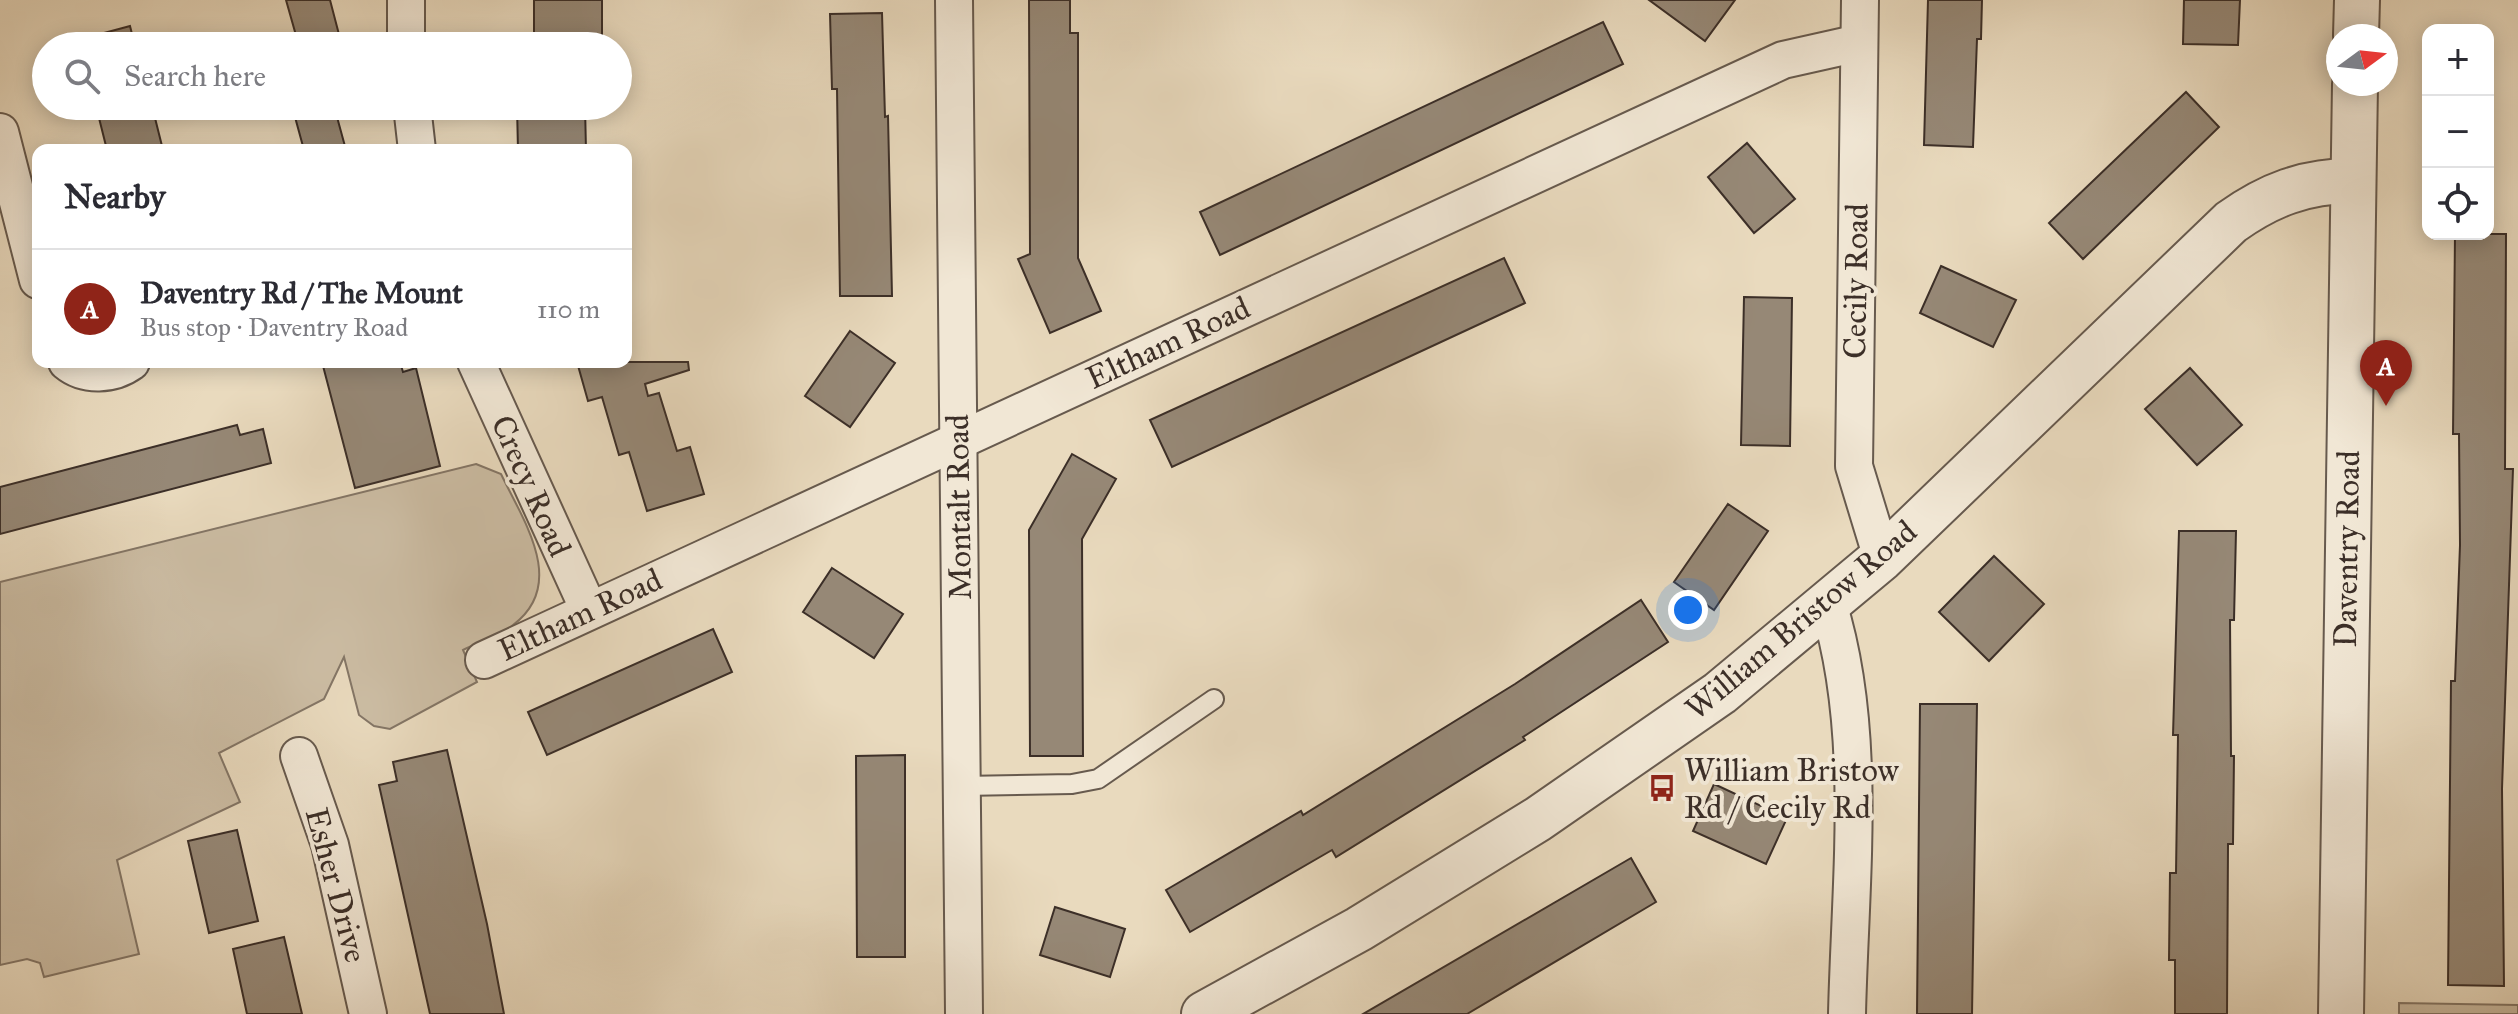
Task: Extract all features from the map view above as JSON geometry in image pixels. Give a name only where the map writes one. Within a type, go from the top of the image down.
[{"type":"street","points":[[406,0],[406,32]]},
{"type":"street","name":"Montalt Road","points":[[954,0],[964,1014]]},
{"type":"street","name":"Cecily Road","points":[[1860,0],[1854,466],[1882,558]]},
{"type":"street","points":[[2356,24],[2357,0]]},
{"type":"street","name":"Eltham Road","points":[[484,660],[1783,60],[1859,43]]},
{"type":"street","name":"Daventry Road","points":[[2341,1014],[2355,96]]},
{"type":"street","points":[[414,120],[416,144]]},
{"type":"street","points":[[0,132],[32,257]]},
{"type":"street","name":"William Bristow Road","points":[[1204,1014],[1359,929],[1538,819],[1720,693],[1882,558],[2231,222],[2271,196],[2315,184],[2352,181]]},
{"type":"street","points":[[78,368],[85,372],[99,372],[112,368]]},
{"type":"street","name":"Crecy Road","points":[[479,368],[589,610]]},
{"type":"street","points":[[1828,604],[1845,671],[1851,721],[1847,1014]]},
{"type":"street","name":"Esher Drive","points":[[299,756],[330,845],[368,1014]]},
{"type":"lane","points":[[962,786],[1072,784],[1098,779],[1214,699]]},
{"type":"shaded area","points":[[476,464],[501,474],[529,531],[539,571],[537,591],[529,609],[507,629],[463,650],[477,682],[390,729],[374,726],[359,715],[344,657],[324,699],[219,753],[240,802],[117,860],[139,954],[44,977],[40,963],[27,959],[0,965],[0,582]]},
{"type":"shaded area","points":[[2399,1003],[2518,1005],[2518,1014],[2399,1014]]},
{"type":"building","points":[[286,0],[330,0],[338,32],[295,32]]},
{"type":"building","points":[[534,0],[602,0],[602,32],[534,32]]},
{"type":"building","points":[[1029,0],[1070,0],[1070,33],[1078,33],[1078,258],[1101,311],[1050,333],[1018,259],[1030,254]]},
{"type":"building","points":[[1649,0],[1735,0],[1705,41]]},
{"type":"building","points":[[1928,0],[1982,0],[1981,39],[1977,39],[1973,147],[1924,145]]},
{"type":"building","points":[[2184,0],[2240,0],[2238,45],[2183,44]]},
{"type":"building","points":[[882,13],[892,296],[840,296],[837,89],[832,89],[830,14]]},
{"type":"building","points":[[1603,22],[1623,64],[1220,255],[1200,212]]},
{"type":"building","points":[[130,26],[132,32],[108,32]]},
{"type":"building","points":[[2186,92],[2219,127],[2083,259],[2049,223]]},
{"type":"building","points":[[100,120],[156,120],[162,144],[106,144]]},
{"type":"building","points":[[296,120],[338,120],[344,144],[302,144]]},
{"type":"building","points":[[517,120],[585,120],[586,144],[518,144]]},
{"type":"building","points":[[1747,143],[1795,199],[1754,233],[1708,177]]},
{"type":"building","points":[[2494,234],[2506,234],[2505,469],[2513,469],[2502,789],[2504,986],[2448,985],[2451,681],[2455,681],[2460,545],[2459,434],[2453,434],[2455,240],[2494,240]]},
{"type":"building","points":[[1504,258],[1525,303],[1172,467],[1150,420]]},
{"type":"building","points":[[1941,266],[2016,300],[1993,347],[1920,313]]},
{"type":"building","points":[[1744,297],[1792,298],[1790,446],[1741,445]]},
{"type":"building","points":[[850,331],[895,363],[850,427],[805,396]]},
{"type":"building","points":[[632,362],[688,362],[689,370],[645,384],[648,396],[659,393],[677,451],[690,447],[704,494],[647,511],[629,452],[619,455],[602,397],[588,401],[579,368],[632,368]]},
{"type":"building","points":[[324,368],[402,368],[403,372],[416,368],[440,466],[355,488]]},
{"type":"building","points":[[2190,368],[2242,425],[2197,465],[2145,409]]},
{"type":"building","points":[[237,425],[240,435],[263,429],[271,463],[0,534],[0,487]]},
{"type":"building","points":[[1072,454],[1116,479],[1082,539],[1083,756],[1030,756],[1029,530]]},
{"type":"building","points":[[1728,504],[1768,531],[1714,610],[1674,582]]},
{"type":"building","points":[[2179,531],[2236,531],[2234,620],[2230,620],[2231,756],[2234,756],[2233,844],[2228,844],[2227,1014],[2175,1014],[2175,960],[2169,960],[2170,873],[2176,873],[2178,735],[2173,735]]},
{"type":"building","points":[[1994,556],[2044,604],[1989,661],[1939,612]]},
{"type":"building","points":[[832,568],[903,614],[874,658],[803,612]]},
{"type":"building","points":[[1641,600],[1668,642],[1523,737],[1525,740],[1336,857],[1332,850],[1190,932],[1166,890],[1301,811],[1303,815],[1515,684]]},
{"type":"building","points":[[713,629],[732,672],[547,755],[528,712]]},
{"type":"building","points":[[1920,704],[1977,704],[1972,1014],[1917,1014]]},
{"type":"building","points":[[447,750],[504,1014],[430,1014],[379,785],[397,781],[393,762]]},
{"type":"building","points":[[905,755],[905,957],[857,957],[856,756]]},
{"type":"building","points":[[1714,784],[1787,818],[1766,864],[1693,831]]},
{"type":"building","points":[[237,830],[258,921],[209,933],[188,841]]},
{"type":"building","points":[[1631,858],[1656,902],[1467,1014],[1363,1014]]},
{"type":"building","points":[[1055,907],[1125,929],[1110,977],[1040,955]]},
{"type":"building","points":[[284,937],[302,1014],[247,1014],[233,949]]},
{"type":"place","name":"Daventry Rd / The Mount","points":[[2386,406]]},
{"type":"place","name":"William Bristow Rd / Cecily Rd","points":[[1662,788]]}]
